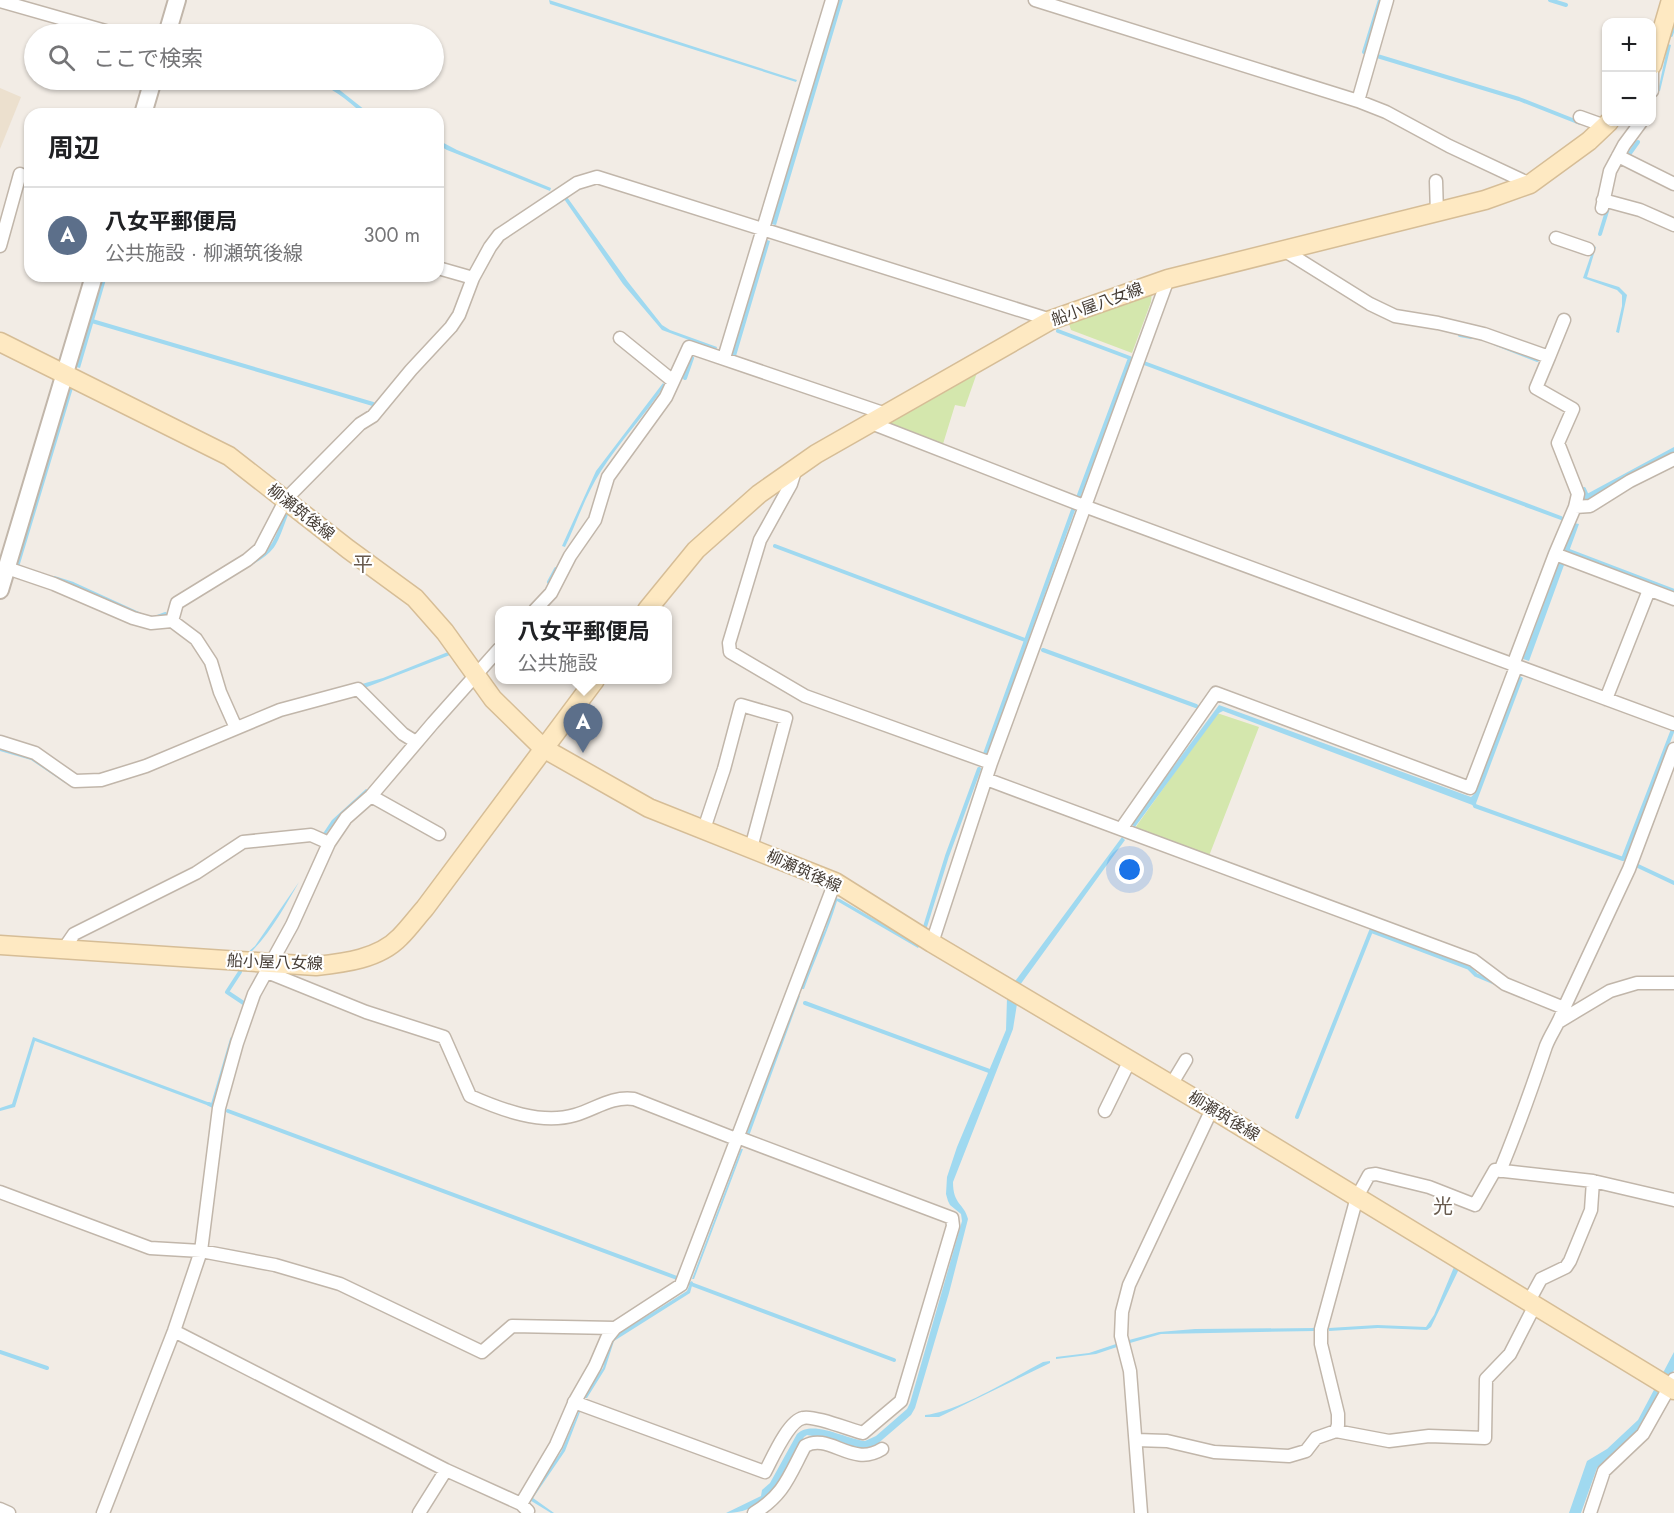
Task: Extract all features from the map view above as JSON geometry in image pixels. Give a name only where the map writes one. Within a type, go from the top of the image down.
[{"type":"main road","points":[[1656,51],[1671,3]]},
{"type":"main road","name":"船小屋八女線","points":[[650,606],[696,550],[759,494],[816,454],[1051,320],[1168,279],[1437,214],[1485,200],[1530,184],[1582,147],[1605,126]]},
{"type":"main road","name":"柳瀬筑後線","points":[[0,342],[229,456],[415,598],[445,632],[493,699],[543,748],[649,808],[835,882],[932,943],[1357,1197],[1531,1305],[1668,1384]]},
{"type":"main road","name":"船小屋八女線","points":[[0,945],[270,968],[349,962],[371,955],[399,939],[425,908],[592,684]]},
{"type":"street","points":[[170,24],[177,0]]},
{"type":"street","points":[[724,358],[832,0]]},
{"type":"street","points":[[1035,0],[1358,101],[1386,112],[1449,146],[1530,184]]},
{"type":"street","points":[[1358,101],[1388,0]]},
{"type":"street","points":[[0,1],[81,24]]},
{"type":"street","points":[[145,108],[150,90]]},
{"type":"street","points":[[1580,117],[1602,123]]},
{"type":"street","points":[[1638,126],[1610,171],[1602,204],[1640,210],[1674,225]]},
{"type":"street","points":[[1618,156],[1674,184]]},
{"type":"street","points":[[0,246],[20,174]]},
{"type":"street","points":[[172,621],[177,603],[247,560],[260,549],[286,499],[360,424],[373,416],[451,327],[459,315],[473,278],[499,235],[577,183],[597,177],[1051,320]]},
{"type":"street","points":[[1436,181],[1437,214]]},
{"type":"street","points":[[1556,238],[1588,249]]},
{"type":"street","points":[[1285,251],[1370,304],[1395,316],[1484,334],[1549,357]]},
{"type":"street","points":[[444,270],[473,278]]},
{"type":"street","points":[[932,943],[991,763],[1168,279]]},
{"type":"street","points":[[0,590],[92,282]]},
{"type":"street","points":[[1121,829],[1216,693],[1470,788],[1578,494],[1558,443],[1573,409],[1536,388],[1564,320]]},
{"type":"street","points":[[620,338],[673,381]]},
{"type":"street","points":[[539,606],[551,593],[562,561],[595,520],[608,477],[666,397],[689,347],[724,358],[879,418],[1084,506],[1674,724]]},
{"type":"street","points":[[1575,507],[1590,506],[1630,481],[1674,459]]},
{"type":"street","points":[[796,468],[791,484],[760,540],[729,643],[730,652],[805,696],[991,763]]},
{"type":"street","points":[[1555,554],[1674,599]]},
{"type":"street","points":[[7,568],[54,584],[133,618],[151,622],[172,621],[196,639],[211,662],[220,692],[236,728]]},
{"type":"street","points":[[1606,699],[1649,590]]},
{"type":"street","points":[[103,1513],[174,1331],[201,1251],[219,1108],[237,1043],[254,994],[292,925],[329,843],[346,818],[371,796],[495,653]]},
{"type":"street","points":[[0,742],[35,753],[75,781],[100,780],[146,766],[280,710],[358,689],[386,719],[416,742]]},
{"type":"street","points":[[704,829],[724,769],[741,705],[786,718],[751,848]]},
{"type":"street","points":[[1500,1171],[1548,1043],[1629,868],[1674,749]]},
{"type":"street","points":[[986,779],[1473,960],[1504,984],[1564,1008]]},
{"type":"street","points":[[371,796],[439,834]]},
{"type":"street","points":[[63,950],[74,934],[196,873],[243,842],[311,836],[329,843]]},
{"type":"street","points":[[174,1331],[524,1509],[607,1338],[615,1328],[681,1285],[835,882]]},
{"type":"street","points":[[270,968],[366,1012],[444,1037],[470,1096],[490,1104],[536,1118],[558,1118],[576,1115],[621,1097],[634,1099],[952,1218],[953,1226],[901,1401],[863,1433],[812,1418],[802,1418],[795,1421],[787,1431],[765,1472],[574,1402]]},
{"type":"street","points":[[1560,1021],[1610,991],[1637,983],[1674,984]]},
{"type":"street","points":[[1105,1111],[1130,1060]]},
{"type":"street","points":[[1171,1085],[1186,1060]]},
{"type":"street","points":[[1141,1513],[1130,1371],[1121,1336],[1122,1312],[1130,1285],[1212,1109]]},
{"type":"street","points":[[1336,1431],[1338,1414],[1321,1344],[1321,1329],[1357,1197],[1369,1176],[1376,1174],[1429,1187],[1475,1204],[1495,1170],[1593,1181],[1674,1200]]},
{"type":"street","points":[[1136,1440],[1167,1441],[1214,1452],[1289,1456],[1306,1451],[1316,1438],[1336,1431],[1389,1441],[1429,1436],[1485,1438],[1486,1379],[1510,1354],[1541,1279],[1566,1267],[1570,1261],[1591,1210],[1593,1181]]},
{"type":"street","points":[[0,1192],[150,1248],[201,1251],[275,1265],[340,1284],[482,1352],[512,1326],[615,1328]]},
{"type":"street","points":[[1590,1513],[1604,1471],[1643,1434],[1668,1384]]},
{"type":"street","points":[[754,1513],[769,1504],[781,1490],[805,1446],[811,1443],[821,1443],[862,1456],[882,1449]]},
{"type":"street","points":[[419,1513],[446,1470]]},
{"type":"street","points":[[0,1509],[9,1513]]},
{"type":"shaded area","points":[[0,88],[21,97],[0,149]]},
{"type":"green space","points":[[1152,291],[1151,302],[1132,353],[1071,330],[1069,324],[1065,323]]},
{"type":"green space","points":[[978,370],[965,407],[955,405],[943,444],[887,426],[884,423]]},
{"type":"green space","points":[[1217,713],[1259,727],[1209,856],[1135,828]]},
{"type":"water","points":[[549,0],[797,80],[796,82],[550,4]]},
{"type":"water","points":[[838,0],[843,0],[776,225],[771,224]]},
{"type":"water","points":[[1668,44],[1671,45],[1660,91],[1658,91]]},
{"type":"water","points":[[332,90],[340,90],[362,108],[356,108]]},
{"type":"water","points":[[444,143],[551,188],[550,191],[444,148]]},
{"type":"water","points":[[567,197],[662,325],[717,347],[716,350],[662,330],[623,284],[564,199]]},
{"type":"water","points":[[767,240],[770,241],[736,356],[730,354]]},
{"type":"water","points":[[1594,246],[1596,247],[1587,277],[1619,287],[1627,295],[1619,333],[1616,332],[1622,295],[1617,290],[1583,278]]},
{"type":"water","points":[[101,282],[105,282],[80,368],[76,367]]},
{"type":"water","points":[[663,383],[665,385],[601,471],[565,547],[562,546],[596,471]]},
{"type":"water","points":[[70,387],[73,388],[19,567],[16,566]]},
{"type":"water","points":[[1674,447],[1674,452],[1626,477],[1588,501],[1583,499],[1585,495]]},
{"type":"water","points":[[1574,523],[1579,524],[1529,661],[1523,659]]},
{"type":"water","points":[[448,652],[450,655],[362,687],[362,684]]},
{"type":"water","points":[[1518,675],[1523,678],[1475,806],[1223,711],[1219,713],[1135,827],[1131,824],[1219,705],[1471,797]]},
{"type":"water","points":[[0,749],[32,758],[66,781],[65,783],[31,760],[0,751]]},
{"type":"water","points":[[366,789],[368,790],[336,820],[325,835],[322,835],[332,820]]},
{"type":"water","points":[[1122,837],[1125,840],[1020,985],[1013,1029],[953,1182],[957,1200],[968,1219],[949,1293],[911,1415],[875,1446],[866,1449],[849,1448],[807,1435],[775,1488],[765,1498],[741,1511],[726,1513],[761,1496],[762,1490],[770,1483],[797,1434],[803,1430],[820,1429],[865,1441],[876,1436],[907,1409],[962,1221],[961,1214],[948,1201],[947,1177],[957,1147],[1006,1030],[1007,998],[1013,984]]},
{"type":"water","points":[[299,882],[270,929],[257,946],[246,954],[255,946]]},
{"type":"water","points":[[835,898],[917,944],[921,944],[918,948],[837,901],[804,989],[801,989],[825,930]]},
{"type":"water","points":[[797,995],[800,996],[749,1136],[746,1135]]},
{"type":"water","points":[[33,1037],[213,1104],[212,1107],[35,1041],[15,1107],[0,1111],[0,1108],[12,1104]]},
{"type":"water","points":[[741,1149],[743,1149],[694,1279],[692,1279]]},
{"type":"water","points":[[1454,1267],[1459,1269],[1431,1327],[1427,1330],[1378,1328],[1329,1331],[1329,1328],[1377,1325],[1426,1327],[1434,1315]]},
{"type":"water","points":[[691,1281],[693,1282],[690,1293],[614,1341],[605,1369],[587,1398],[584,1398],[603,1368],[610,1339],[687,1291]]},
{"type":"water","points":[[1315,1328],[1314,1331],[1161,1334],[1130,1343],[1129,1340],[1159,1332],[1195,1329]]},
{"type":"water","points":[[1116,1344],[1117,1347],[1096,1354],[1056,1359],[1056,1357],[1089,1353]]},
{"type":"water","points":[[1674,1352],[1674,1370],[1640,1429],[1597,1468],[1581,1513],[1569,1513],[1587,1461],[1607,1449],[1638,1420]]},
{"type":"water","points":[[1050,1361],[939,1417],[925,1417],[925,1415],[953,1408],[1043,1362]]},
{"type":"water","points":[[579,1411],[565,1451],[533,1498],[554,1513],[551,1513],[528,1499],[561,1452]]},
{"type":"waterway","points":[[1380,0],[1364,52],[1519,99],[1580,123]]},
{"type":"waterway","points":[[1550,0],[1566,5]]},
{"type":"waterway","points":[[1671,35],[1674,26]]},
{"type":"waterway","points":[[1628,156],[1638,142]]},
{"type":"waterway","points":[[1600,234],[1608,208]]},
{"type":"waterway","points":[[92,321],[373,404]]},
{"type":"waterway","points":[[1058,331],[1130,358],[1079,495]]},
{"type":"waterway","points":[[1460,335],[1471,337]]},
{"type":"waterway","points":[[1496,344],[1537,360]]},
{"type":"waterway","points":[[685,378],[692,358]]},
{"type":"waterway","points":[[1144,363],[1561,518]]},
{"type":"waterway","points":[[1584,489],[1588,498]]},
{"type":"waterway","points":[[985,754],[1073,510]]},
{"type":"waterway","points":[[251,563],[260,558],[275,542],[287,512]]},
{"type":"waterway","points":[[775,546],[1025,640]]},
{"type":"waterway","points":[[1567,550],[1674,591]]},
{"type":"waterway","points":[[549,582],[556,569]]},
{"type":"waterway","points":[[54,578],[73,584],[141,615]]},
{"type":"waterway","points":[[157,617],[165,614]]},
{"type":"waterway","points":[[1043,650],[1196,706]]},
{"type":"waterway","points":[[1473,801],[1475,806],[1623,859],[1672,732]]},
{"type":"waterway","points":[[924,930],[947,856],[979,769]]},
{"type":"waterway","points":[[1638,866],[1674,883]]},
{"type":"waterway","points":[[1297,1117],[1371,931],[1469,968],[1476,975],[1495,983]]},
{"type":"waterway","points":[[240,972],[227,992],[245,1004]]},
{"type":"waterway","points":[[805,1003],[992,1072]]},
{"type":"waterway","points":[[209,1104],[213,1106],[232,1039]]},
{"type":"waterway","points":[[228,1111],[677,1278]]},
{"type":"waterway","points":[[691,1284],[894,1360]]},
{"type":"waterway","points":[[0,1352],[47,1368]]},
{"type":"place","name":"八女平郵便局","points":[[583,753]]},
{"type":"district","name":"平","points":[[363,564]]},
{"type":"district","name":"光","points":[[1443,1206]]}]
